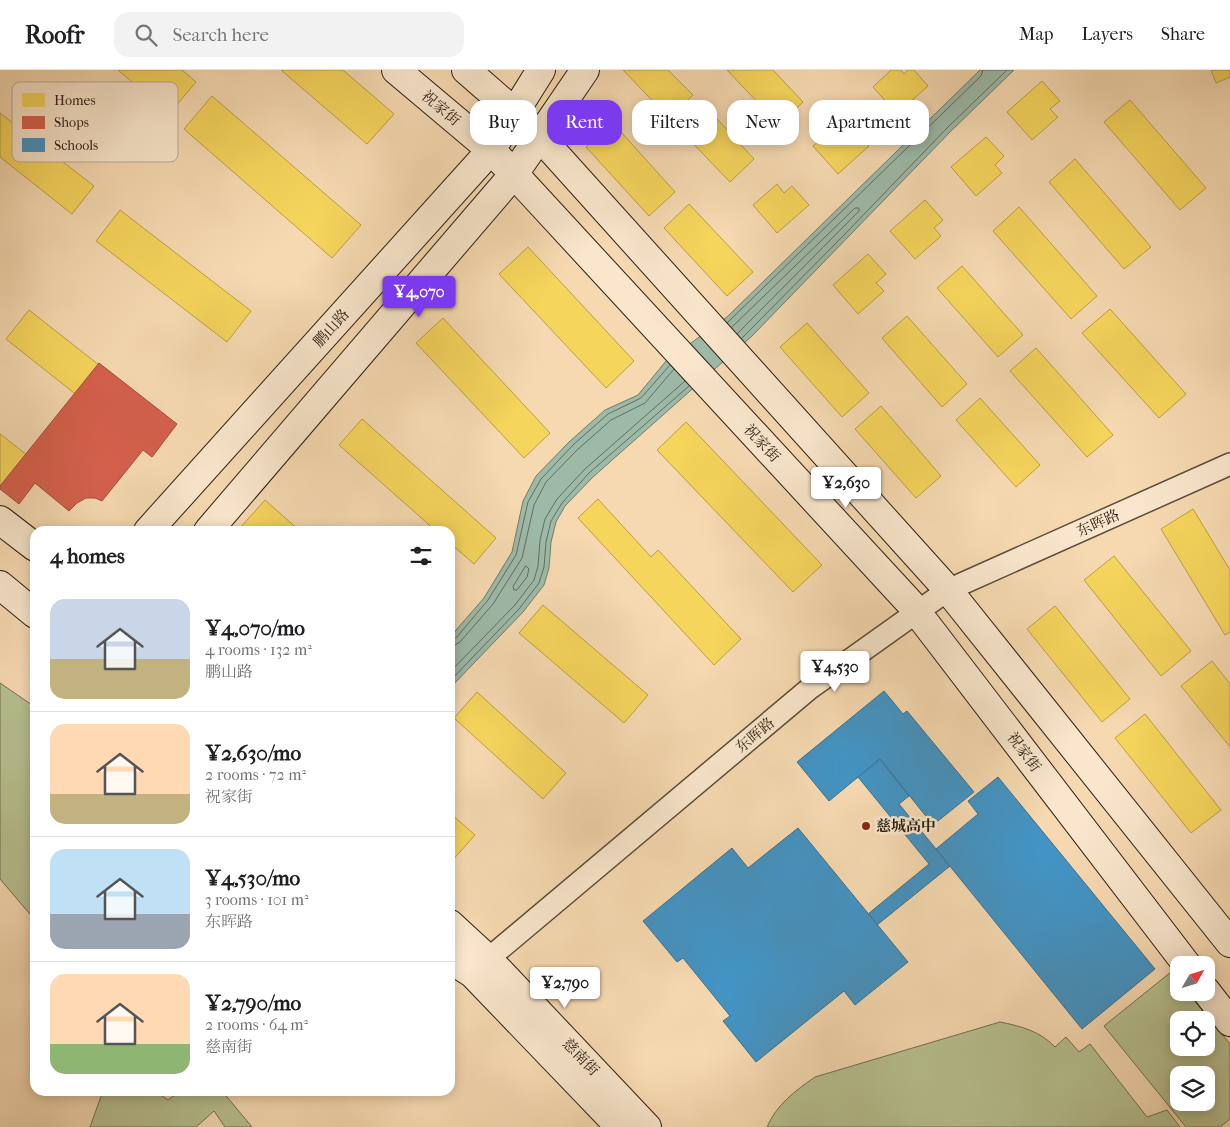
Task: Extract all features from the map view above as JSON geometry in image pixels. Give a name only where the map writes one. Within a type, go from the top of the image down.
[{"type":"street","name":"祝家街","points":[[396,70],[490,150],[514,174],[917,612],[1180,956]]},
{"type":"street","points":[[466,70],[500,100]]},
{"type":"street","name":"鹏山路","points":[[521,100],[540,70]]},
{"type":"street","points":[[212,526],[514,174],[585,70]]},
{"type":"street","points":[[539,136],[948,590],[1230,943]]},
{"type":"street","name":"鹏山路","points":[[152,526],[493,145]]},
{"type":"street","name":"东晖路","points":[[481,967],[809,689],[948,590],[1230,464]]},
{"type":"street","points":[[0,520],[30,543]]},
{"type":"street","points":[[0,585],[30,610]]},
{"type":"street","name":"慈南街","points":[[455,931],[481,967],[620,1127]]},
{"type":"street","name":"慈南街","points":[[455,960],[481,967],[648,1127]]},
{"type":"street","points":[[1214,1001],[1230,1022]]},
{"type":"green space","points":[[0,683],[30,704],[30,914],[0,879]]},
{"type":"green space","points":[[1170,973],[1170,1001],[1195,1001],[1203,1011],[1170,1011],[1170,1056],[1215,1056],[1215,1026],[1230,1044],[1230,1119],[1220,1127],[1186,1127],[1173,1111],[1215,1111],[1215,1066],[1170,1066],[1170,1107],[1104,1026]]},
{"type":"green space","points":[[1000,1022],[1022,1027],[1036,1033],[1055,1047],[1066,1037],[1079,1052],[1090,1044],[1147,1117],[1167,1110],[1180,1127],[767,1127],[781,1105],[815,1077]]},
{"type":"green space","points":[[101,1096],[162,1096],[168,1100],[173,1096],[226,1096],[252,1127],[225,1127],[214,1111],[196,1127],[90,1127]]},
{"type":"water","points":[[980,70],[1014,70],[951,131],[751,337],[593,477],[565,506],[556,522],[551,542],[549,568],[544,585],[523,612],[455,683],[455,631],[484,598],[512,552],[523,501],[536,476],[569,442],[605,410],[638,395],[666,361],[727,317],[903,145],[929,145],[929,120]]},
{"type":"building: Homes","points":[[118,70],[182,70],[196,82],[178,103],[178,82],[132,82]]},
{"type":"building: Homes","points":[[281,70],[343,70],[394,114],[367,144]]},
{"type":"building: Homes","points":[[623,70],[668,70],[693,95],[688,100],[652,100]]},
{"type":"building: Homes","points":[[727,70],[773,70],[803,102],[799,106],[799,100],[755,100]]},
{"type":"building: Homes","points":[[891,70],[901,70],[904,74],[908,70],[914,70],[928,86],[912,100],[885,100],[873,87]]},
{"type":"building: Homes","points":[[1211,70],[1230,70],[1230,77],[1216,83]]},
{"type":"building: Homes","points":[[1042,81],[1060,101],[1050,109],[1058,117],[1032,140],[1007,112]]},
{"type":"building: Homes","points":[[212,96],[361,225],[332,258],[184,129]]},
{"type":"building: Homes","points":[[1130,100],[1206,188],[1180,210],[1104,122]]},
{"type":"building: Homes","points":[[0,113],[12,122],[12,162],[63,162],[94,186],[72,214],[0,157]]},
{"type":"building: Homes","points":[[717,119],[727,130],[727,145],[741,145],[754,159],[730,182],[694,145],[717,145]]},
{"type":"building: Homes","points":[[622,133],[675,192],[649,216],[586,147],[588,145],[622,145]]},
{"type":"building: Homes","points":[[986,137],[1004,156],[995,165],[1002,173],[976,196],[951,167]]},
{"type":"building: Homes","points":[[868,145],[869,146],[838,174],[813,146]]},
{"type":"building: Homes","points":[[1075,159],[1151,247],[1124,269],[1049,182]]},
{"type":"building: Homes","points":[[777,184],[784,193],[792,186],[809,205],[777,233],[753,205]]},
{"type":"building: Homes","points":[[925,200],[943,220],[934,228],[941,236],[915,259],[890,231]]},
{"type":"building: Homes","points":[[689,204],[753,272],[727,296],[664,228]]},
{"type":"building: Homes","points":[[1019,207],[1097,296],[1071,319],[993,231]]},
{"type":"building: Homes","points":[[120,210],[251,311],[227,342],[96,241]]},
{"type":"building: Homes","points":[[528,247],[634,361],[606,388],[499,274]]},
{"type":"building: Homes","points":[[868,254],[886,274],[876,283],[884,291],[858,314],[833,285]]},
{"type":"building: Homes","points":[[962,266],[1023,335],[998,357],[937,288]]},
{"type":"building: Homes","points":[[1110,309],[1186,394],[1159,418],[1082,333]]},
{"type":"building: Homes","points":[[29,310],[174,424],[151,454],[6,339]]},
{"type":"building: Homes","points":[[907,316],[967,384],[942,407],[882,338]]},
{"type":"building: Homes","points":[[443,318],[550,433],[524,458],[416,343]]},
{"type":"building: Homes","points":[[807,323],[869,393],[842,417],[780,347]]},
{"type":"building: Homes","points":[[1036,348],[1113,435],[1087,457],[1010,371]]},
{"type":"building: Homes","points":[[980,398],[1040,465],[1016,487],[956,420]]},
{"type":"building: Homes","points":[[881,406],[941,476],[916,498],[855,429]]},
{"type":"building: Homes","points":[[362,419],[496,538],[474,564],[455,547],[455,526],[430,526],[339,445]]},
{"type":"building: Homes","points":[[686,422],[822,565],[793,592],[657,450]]},
{"type":"building: Homes","points":[[0,434],[45,469],[19,502],[0,487]]},
{"type":"building: Homes","points":[[598,499],[651,557],[658,550],[741,639],[714,665],[578,518]]},
{"type":"building: Homes","points":[[265,500],[294,526],[242,526]]},
{"type":"building: Homes","points":[[1193,509],[1230,570],[1230,632],[1225,635],[1161,529]]},
{"type":"building: Homes","points":[[1114,556],[1191,651],[1161,676],[1084,580]]},
{"type":"building: Homes","points":[[543,605],[648,695],[624,723],[519,633]]},
{"type":"building: Homes","points":[[1055,606],[1130,699],[1102,722],[1027,629]]},
{"type":"building: Homes","points":[[1212,661],[1230,684],[1230,747],[1181,686]]},
{"type":"building: Homes","points":[[477,692],[566,773],[543,799],[455,717]]},
{"type":"building: Homes","points":[[1145,714],[1221,810],[1191,833],[1115,738]]},
{"type":"building: Homes","points":[[455,817],[475,835],[455,857]]},
{"type":"building: Shops","points":[[99,363],[177,424],[152,457],[143,450],[102,501],[95,498],[86,498],[69,511],[35,483],[19,504],[0,489],[0,486]]},
{"type":"building: Schools","points":[[884,691],[903,714],[907,711],[974,792],[933,825],[880,759],[829,801],[797,762]]},
{"type":"building: Schools","points":[[880,759],[909,796],[899,804],[950,866],[877,925],[868,914],[929,864],[858,777]]},
{"type":"building: Schools","points":[[998,777],[1155,969],[1082,1029],[936,849],[978,814],[968,801]]},
{"type":"building: Schools","points":[[798,828],[908,962],[855,1005],[844,991],[756,1062],[723,1021],[730,1016],[683,958],[677,962],[643,921],[732,848],[748,868]]},
{"type":"place","name":"慈城高中","points":[[866,826]]}]
